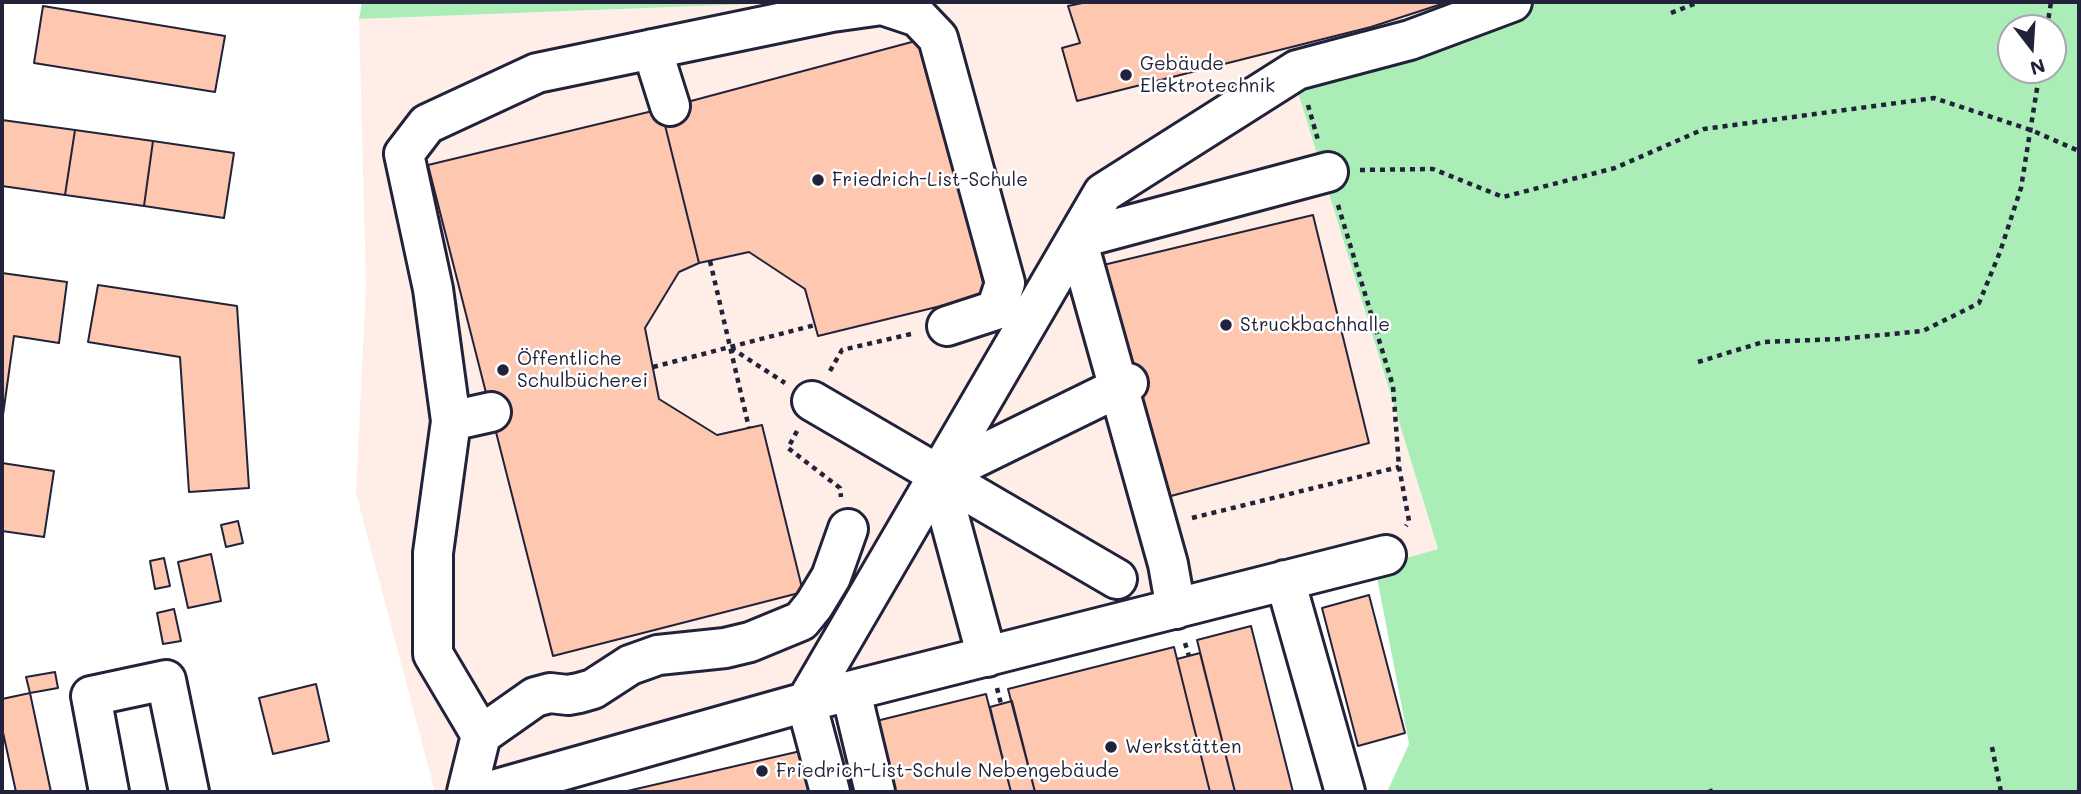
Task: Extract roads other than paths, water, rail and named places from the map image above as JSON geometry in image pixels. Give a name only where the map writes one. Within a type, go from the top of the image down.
[{"type":"street","points":[[830,792],[806,702],[1102,193],[1297,70],[1410,40],[1512,2]]},
{"type":"street","points":[[481,735],[433,654],[433,553],[451,421],[433,289],[404,153],[427,124],[537,73],[832,12],[882,5],[918,17],[938,38],[995,285],[996,310],[947,326]]},
{"type":"street","points":[[653,50],[670,107]]},
{"type":"street","points":[[1176,609],[1123,385],[1077,239],[1328,172]]},
{"type":"street","points":[[938,476],[1123,385]]},
{"type":"street","points":[[812,401],[1117,579]]},
{"type":"street","points":[[451,421],[491,412]]},
{"type":"street","points":[[938,476],[988,657]]},
{"type":"street","points":[[467,792],[481,735],[535,697],[550,693],[568,695],[593,689],[630,665],[658,655],[725,648],[750,642],[801,621],[831,577],[848,528]]},
{"type":"street","points":[[486,792],[590,778],[806,702],[1386,555]]},
{"type":"street","points":[[1286,580],[1345,792]]},
{"type":"street","points":[[109,792],[91,696],[166,680],[189,792]]},
{"type":"street","points":[[851,692],[875,792]]},
{"type":"place","name":"Gebäude Elektrotechnik","points":[[1126,75]]},
{"type":"place","name":"Friedrich-List-Schule","points":[[818,180]]},
{"type":"place","name":"Struckbachhalle","points":[[1226,325]]},
{"type":"place","name":"Öffentliche Schulbücherei","points":[[503,370]]},
{"type":"place","name":"Werkstätten","points":[[1111,747]]},
{"type":"place","name":"Friedrich-List-Schule Nebengebäude","points":[[762,771]]}]
